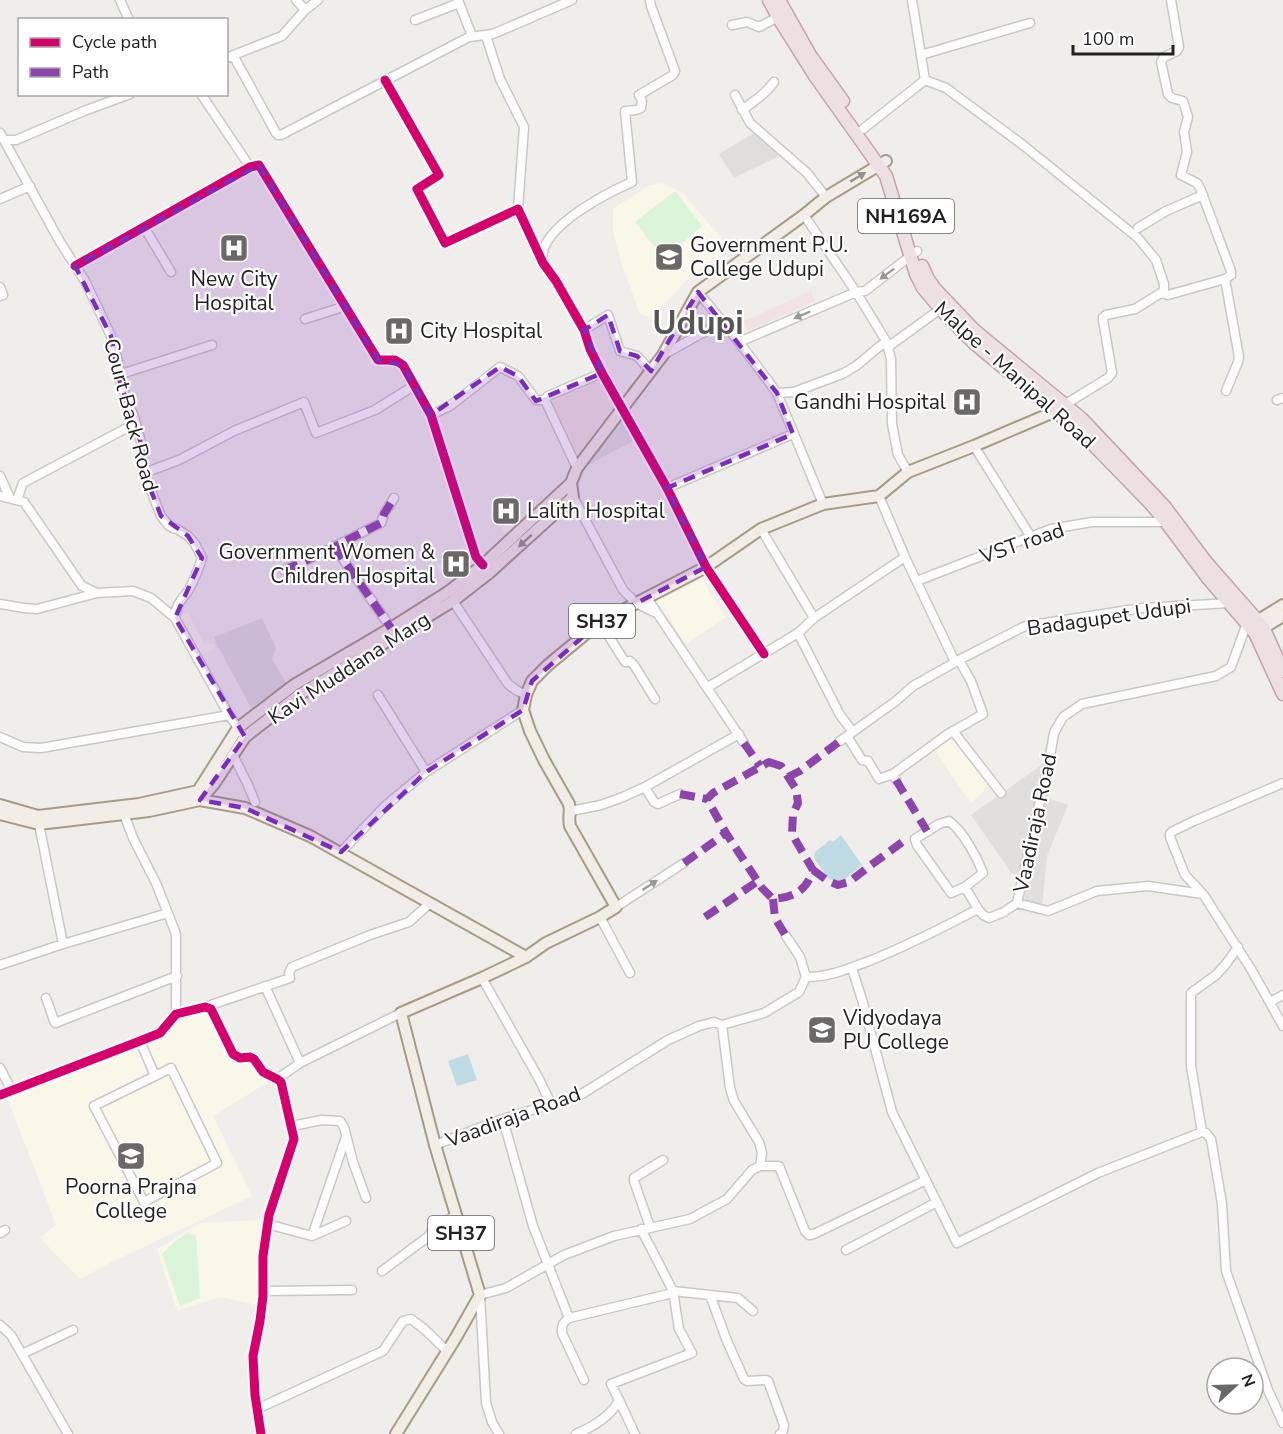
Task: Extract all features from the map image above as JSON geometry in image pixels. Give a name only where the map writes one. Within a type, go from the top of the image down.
[{"type":"highway","name":"Malpe - Manipal Road","points":[[769,0],[815,76],[896,182],[913,254],[944,306],[1060,408],[1166,522],[1207,577],[1254,626],[1283,694]]},
{"type":"highway","name":"Malpe - Manipal Road","points":[[779,0],[810,55],[863,129],[883,163]]},
{"type":"highway","name":"Malpe - Manipal Road","points":[[1060,408],[1082,419],[1165,507],[1254,626],[1283,671]]},
{"type":"main road","points":[[698,292],[826,197],[883,163]]},
{"type":"main road","name":"Kavi Muddana Marg","points":[[199,796],[238,728],[294,685],[392,628],[448,592],[483,565],[571,483],[577,468],[663,356],[698,292]]},
{"type":"main road","points":[[879,496],[908,472],[1060,408]]},
{"type":"main road","name":"Kavi Muddana Marg","points":[[199,796],[214,784],[245,737],[299,695],[453,601],[489,573],[573,497],[571,483]]},
{"type":"main road","name":"SH37","points":[[523,710],[532,681],[600,622],[706,567],[761,529],[823,504],[879,496]]},
{"type":"main road","points":[[1254,626],[1283,605]]},
{"type":"main road","points":[[1254,626],[1283,616]]},
{"type":"main road","points":[[401,1013],[526,957],[546,943],[616,907],[570,826],[569,804],[544,760],[523,710]]},
{"type":"main road","points":[[0,805],[38,816],[199,796],[245,808],[341,852],[526,957]]},
{"type":"main road","points":[[0,814],[39,824],[149,811],[199,796]]},
{"type":"main road","name":"SH37","points":[[401,1013],[435,1145],[480,1295]]},
{"type":"main road","points":[[396,1434],[480,1295]]},
{"type":"street","points":[[120,0],[128,18]]},
{"type":"street","points":[[296,0],[305,10]]},
{"type":"street","points":[[318,0],[305,10],[282,36],[230,57],[278,135],[472,36],[493,34],[572,0]]},
{"type":"street","points":[[543,263],[543,250],[560,225],[610,192],[632,182],[625,111],[641,108],[642,101],[639,95],[673,75],[675,71],[650,0]]},
{"type":"street","points":[[912,0],[925,80]]},
{"type":"street","points":[[1162,293],[1168,295],[1226,279],[1231,275],[1199,185],[1181,175],[1187,152],[1184,136],[1188,114],[1183,101],[1172,99],[1168,94],[1161,66],[1164,57],[1177,51],[1179,47],[1171,0]]},
{"type":"street","points":[[415,20],[458,1],[472,36]]},
{"type":"street","points":[[732,26],[747,22],[759,27],[778,17]]},
{"type":"street","points":[[921,55],[1030,23]]},
{"type":"street","points":[[486,36],[500,79],[524,127],[518,209],[543,263],[584,330],[602,373],[667,488],[706,567],[764,654]]},
{"type":"street","points":[[386,80],[439,176],[417,189],[445,243],[518,209]]},
{"type":"street","points":[[863,129],[925,80]]},
{"type":"street","points":[[925,80],[946,88],[1023,145],[1138,238],[1156,260],[1164,291],[1136,309],[1103,317],[1112,373],[1108,378],[1060,408]]},
{"type":"street","points":[[742,110],[763,95],[774,82]]},
{"type":"street","points":[[735,95],[750,123],[807,173],[826,197]]},
{"type":"street","points":[[2,137],[16,140],[125,96]]},
{"type":"street","points":[[202,96],[250,167]]},
{"type":"street","name":"Court Back Road","points":[[2,137],[60,242],[85,281],[111,336],[118,362],[118,379],[136,423],[143,449],[144,473],[161,516],[169,526],[188,536],[202,558],[198,572],[176,608],[174,618]]},
{"type":"street","points":[[75,266],[250,167],[259,165],[378,360],[395,360],[403,365],[415,386],[431,415],[476,557],[483,565]]},
{"type":"street","points":[[0,199],[30,186]]},
{"type":"street","points":[[1138,228],[1166,211],[1203,195]]},
{"type":"street","points":[[804,215],[856,292],[887,344],[891,358],[892,424],[898,455],[908,472]]},
{"type":"street","points":[[144,226],[171,272]]},
{"type":"street","points":[[739,342],[856,292],[865,291],[913,254]]},
{"type":"street","points":[[1226,279],[1239,357],[1226,391]]},
{"type":"street","points":[[0,287],[3,295],[0,296]]},
{"type":"street","points":[[698,292],[777,393],[823,504]]},
{"type":"street","points":[[305,319],[346,306]]},
{"type":"street","points":[[777,393],[794,392],[842,374],[944,306]]},
{"type":"street","points":[[584,330],[608,315],[620,351],[637,356],[651,371]]},
{"type":"street","points":[[663,356],[722,322]]},
{"type":"street","points":[[118,375],[212,345]]},
{"type":"street","points":[[431,415],[450,406],[500,367],[518,376],[536,400],[545,400],[548,396],[602,373]]},
{"type":"street","points":[[144,473],[179,460],[234,431],[304,402],[316,433],[375,410],[415,386]]},
{"type":"street","points":[[545,400],[577,468]]},
{"type":"street","points":[[14,499],[23,483],[136,423]]},
{"type":"street","points":[[667,488],[793,434]]},
{"type":"street","points":[[974,446],[1031,537]]},
{"type":"street","points":[[0,476],[14,499]]},
{"type":"street","points":[[0,496],[24,502],[82,586],[97,593]]},
{"type":"street","points":[[798,633],[840,714],[846,736],[861,760],[868,761],[879,778],[894,777],[953,731],[984,714],[971,681],[957,661],[917,582],[879,496]]},
{"type":"street","points":[[573,497],[622,590],[636,603],[659,616]]},
{"type":"street","points":[[284,570],[307,561],[381,523],[384,513],[394,498]]},
{"type":"street","name":"VST road","points":[[917,582],[1052,529],[1092,522],[1166,522]]},
{"type":"street","points":[[761,529],[814,618]]},
{"type":"street","points":[[334,546],[392,628]]},
{"type":"street","points":[[708,687],[798,633],[814,618],[905,557]]},
{"type":"street","points":[[0,604],[37,609],[97,593],[133,591],[151,598],[174,618],[245,737]]},
{"type":"street","points":[[647,598],[744,743]]},
{"type":"street","points":[[453,601],[508,684],[526,695]]},
{"type":"street","name":"Badagupet Udupi","points":[[846,736],[896,701],[913,686],[1025,626],[1142,608],[1230,603]]},
{"type":"street","points":[[600,622],[625,662],[630,661],[634,665],[655,699]]},
{"type":"street","name":"Vaadiraja Road","points":[[978,909],[989,918],[1017,903],[1054,733],[1063,717],[1082,704],[1216,676],[1231,667],[1254,626]]},
{"type":"street","points":[[378,695],[426,772]]},
{"type":"street","points":[[341,852],[385,806],[426,772],[523,710]]},
{"type":"street","points":[[0,737],[23,747],[41,748],[230,715]]},
{"type":"street","points":[[953,731],[1001,793]]},
{"type":"street","points":[[571,811],[601,805],[645,787],[739,734]]},
{"type":"street","points":[[233,756],[248,783],[255,802]]},
{"type":"street","points":[[1283,783],[1194,820],[1170,834],[1185,875],[1203,894],[1251,969],[1283,1026]]},
{"type":"street","points":[[645,787],[654,802],[658,804],[680,794]]},
{"type":"street","points":[[124,814],[133,838],[156,883],[176,934],[176,1014]]},
{"type":"street","points":[[948,821],[955,825],[978,860],[983,873],[965,887],[951,893],[915,839],[939,824],[948,821]]},
{"type":"street","points":[[39,824],[63,944]]},
{"type":"street","points":[[616,907],[684,863]]},
{"type":"street","points":[[1017,903],[1048,911],[1097,891],[1148,886],[1203,894]]},
{"type":"street","points":[[786,936],[800,957],[806,977],[820,977],[852,968],[931,935],[978,909],[965,887]]},
{"type":"street","points":[[0,1095],[160,1033],[176,1014],[205,1007],[290,978],[289,973],[292,967],[370,935],[409,922],[430,903]]},
{"type":"street","points":[[0,965],[168,914]]},
{"type":"street","points":[[600,917],[630,973]]},
{"type":"street","points":[[1202,1132],[1191,1066],[1191,993],[1216,975],[1238,948]]},
{"type":"street","points":[[852,968],[892,1112],[957,1243],[1098,1173],[1202,1132],[1206,1133],[1211,1139],[1222,1204],[1226,1271],[1268,1390],[1283,1423]]},
{"type":"street","points":[[46,998],[55,1023],[177,976]]},
{"type":"street","name":"Vaadiraja Road","points":[[435,1145],[500,1120],[577,1097],[668,1040],[699,1026],[714,1022],[722,1024],[764,1013],[799,992],[806,977]]},
{"type":"street","points":[[482,978],[539,1079],[550,1104]]},
{"type":"street","points":[[265,986],[300,1063]]},
{"type":"street","points":[[1270,1002],[1283,995]]},
{"type":"street","points":[[205,1007],[211,1009],[215,1015],[233,1054],[240,1058],[254,1059],[263,1072],[281,1082],[294,1139],[277,1187],[267,1224],[262,1256],[260,1322],[253,1356],[261,1434]]},
{"type":"street","points":[[277,1079],[300,1063],[401,1013]]},
{"type":"street","points":[[722,1024],[730,1088],[734,1101],[759,1142],[762,1153],[760,1166]]},
{"type":"street","points":[[140,1041],[155,1076]]},
{"type":"street","points":[[0,1068],[12,1090]]},
{"type":"street","points":[[171,1068],[217,1163],[144,1202],[94,1106],[155,1076],[171,1068]]},
{"type":"street","points":[[292,1126],[322,1120],[340,1121],[344,1127],[366,1198]]},
{"type":"street","points":[[500,1120],[506,1130],[533,1226],[569,1318]]},
{"type":"street","points":[[312,1236],[346,1137]]},
{"type":"street","points":[[635,1434],[611,1384],[693,1353],[679,1329],[673,1292],[646,1228],[634,1181],[634,1178],[663,1160]]},
{"type":"street","points":[[499,1434],[492,1422],[486,1403],[480,1295],[506,1288],[564,1255],[614,1236],[690,1219],[727,1199],[752,1170],[760,1166],[779,1166],[805,1231],[809,1235],[926,1180]]},
{"type":"street","points":[[846,1250],[937,1202]]},
{"type":"street","points":[[382,1271],[429,1236],[434,1227],[456,1216]]},
{"type":"street","points":[[267,1224],[312,1236],[346,1221]]},
{"type":"street","points":[[262,1291],[352,1290]]},
{"type":"street","points":[[584,1380],[562,1333],[562,1325],[569,1318],[673,1292],[738,1298],[753,1311]]},
{"type":"street","points":[[710,1295],[744,1379],[768,1382],[784,1425],[780,1434]]},
{"type":"street","points":[[257,1409],[383,1351],[404,1321],[411,1319],[447,1351]]},
{"type":"street","points":[[0,1325],[11,1335],[68,1434]]},
{"type":"street","points":[[22,1354],[73,1330]]},
{"type":"street","points":[[576,1434],[590,1428],[615,1408],[619,1400]]},
{"type":"highlighted area","points":[[259,165],[378,360],[403,365],[431,415],[500,367],[518,376],[536,401],[602,373],[584,330],[608,315],[620,351],[637,356],[651,371],[698,292],[777,393],[793,434],[667,488],[706,567],[600,622],[532,681],[523,710],[426,772],[341,852],[245,808],[200,800],[245,737],[175,618],[202,558],[188,536],[161,516],[143,470],[143,449],[119,379],[111,336],[75,266]]},
{"type":"shaded area","points":[[754,133],[779,156],[734,178],[719,154]]},
{"type":"shaded area","name":"Government P.U. College Udupi","points":[[662,183],[683,193],[730,248],[686,281],[650,317],[640,314],[622,265],[613,232],[613,209],[648,186]]},
{"type":"shaded area","points":[[811,291],[815,301],[748,331],[744,321]]},
{"type":"shaded area","points":[[600,380],[615,406],[576,456],[552,402]]},
{"type":"shaded area","points":[[623,418],[635,440],[586,466]]},
{"type":"shaded area","name":"Lalith Hospital","points":[[508,493],[523,519],[505,534],[490,502]]},
{"type":"shaded area","name":"Government Women & Children Hospital","points":[[464,546],[472,558],[465,562],[467,565],[446,580],[436,565],[442,562],[445,565],[461,554],[458,550]]},
{"type":"shaded area","points":[[702,579],[726,617],[686,644],[657,601]]},
{"type":"shaded area","points":[[188,613],[204,644],[214,644],[215,649],[201,655],[180,617]]},
{"type":"shaded area","points":[[262,618],[276,648],[272,659],[287,684],[251,708],[214,637]]},
{"type":"shaded area","points":[[951,736],[990,785],[971,803],[933,748]]},
{"type":"shaded area","points":[[1050,759],[1041,796],[1068,805],[1047,856],[1042,906],[1028,902],[1020,891],[1023,877],[1012,874],[971,815]]},
{"type":"shaded area","name":"Poorna Prajna College","points":[[203,1011],[210,1013],[234,1058],[254,1064],[268,1082],[213,1116],[252,1196],[80,1279],[40,1238],[56,1225],[7,1097],[144,1043]]},
{"type":"shaded area","points":[[261,1220],[269,1226],[265,1307],[220,1297],[177,1311],[157,1249],[200,1223]]},
{"type":"green space","points":[[675,191],[702,226],[664,259],[635,222]]},
{"type":"green space","points":[[187,1233],[196,1235],[200,1298],[180,1306],[162,1254]]},
{"type":"water","points":[[841,835],[862,865],[845,879],[836,881],[829,879],[814,858],[815,852],[830,840],[833,842]]},
{"type":"water","points":[[468,1054],[477,1080],[457,1086],[448,1061]]},
{"type":"marked path","points":[[284,570],[381,523],[394,498]]},
{"type":"marked path","points":[[334,546],[391,628]]},
{"type":"marked path","points":[[788,777],[800,771],[840,741]]},
{"type":"marked path","points":[[744,743],[760,766]]},
{"type":"marked path","points":[[769,762],[781,766],[796,789],[798,803],[793,814],[792,833],[813,870],[807,883],[799,892],[788,897],[773,899],[762,888],[707,799],[713,793],[769,762]]},
{"type":"marked path","points":[[896,780],[927,831]]},
{"type":"marked path","points":[[680,794],[707,799]]},
{"type":"marked path","points":[[684,863],[726,833]]},
{"type":"marked path","points":[[813,870],[838,885],[849,882],[908,838]]},
{"type":"marked path","points":[[705,917],[758,881]]},
{"type":"marked path","points":[[773,899],[775,918],[786,936]]},
{"type":"cycle path","points":[[385,80],[439,175],[417,189],[445,243],[518,209],[543,263],[584,330],[590,349],[602,373],[667,488],[706,567],[764,654]]},
{"type":"cycle path","points":[[75,266],[250,167],[259,165],[378,360],[395,360],[403,365],[431,415],[476,557],[483,565]]},
{"type":"cycle path","points":[[0,1095],[160,1033],[176,1014],[205,1007],[211,1009],[233,1054],[240,1058],[254,1059],[263,1072],[281,1082],[294,1139],[269,1215],[263,1256],[263,1296],[253,1356],[255,1395],[261,1434]]},
{"type":"place","name":"New City Hospital","points":[[234,248]]},
{"type":"place","name":"Government P.U. College Udupi","points":[[669,257]]},
{"type":"place","name":"City Hospital","points":[[399,331]]},
{"type":"place","name":"Gandhi Hospital","points":[[967,402]]},
{"type":"place","name":"Lalith Hospital","points":[[506,511]]},
{"type":"place","name":"Government Women & Children Hospital","points":[[456,564]]},
{"type":"place","name":"Vidyodaya PU College","points":[[822,1030]]},
{"type":"place","name":"Poorna Prajna College","points":[[131,1156]]},
{"type":"district","name":"Udupi","points":[[698,322]]}]
